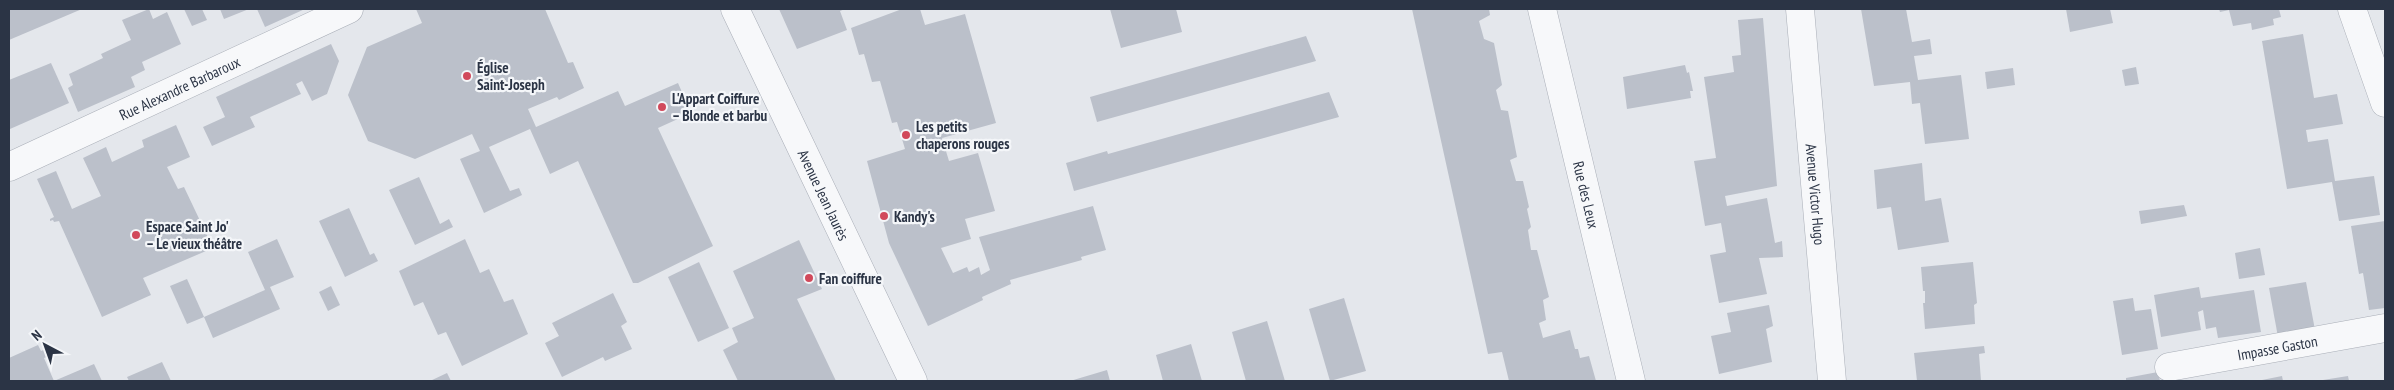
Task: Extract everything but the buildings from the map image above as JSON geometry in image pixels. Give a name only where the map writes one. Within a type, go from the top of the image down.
[{"type":"street","name":"Rue Alexandre Barbaroux","points":[[9,167],[349,9]]},
{"type":"street","name":"Avenue Jean Jaurès","points":[[736,9],[913,381]]},
{"type":"street","name":"Rue des Leux","points":[[1542,9],[1631,381]]},
{"type":"street","name":"Avenue Victor Hugo","points":[[1800,9],[1832,381]]},
{"type":"street","points":[[2352,9],[2385,103]]},
{"type":"street","name":"Impasse Gaston","points":[[2169,367],[2385,328]]},
{"type":"place","name":"Église Saint-Joseph","points":[[467,76]]},
{"type":"place","name":"L'Appart Coiffure – Blonde et barbu","points":[[662,107]]},
{"type":"place","name":"Les petits chaperons rouges","points":[[906,135]]},
{"type":"place","name":"Kandy's","points":[[884,216]]},
{"type":"place","name":"Espace Saint Jo' – Le vieux théâtre","points":[[136,235]]},
{"type":"place","name":"Fan coiffure","points":[[809,278]]}]
